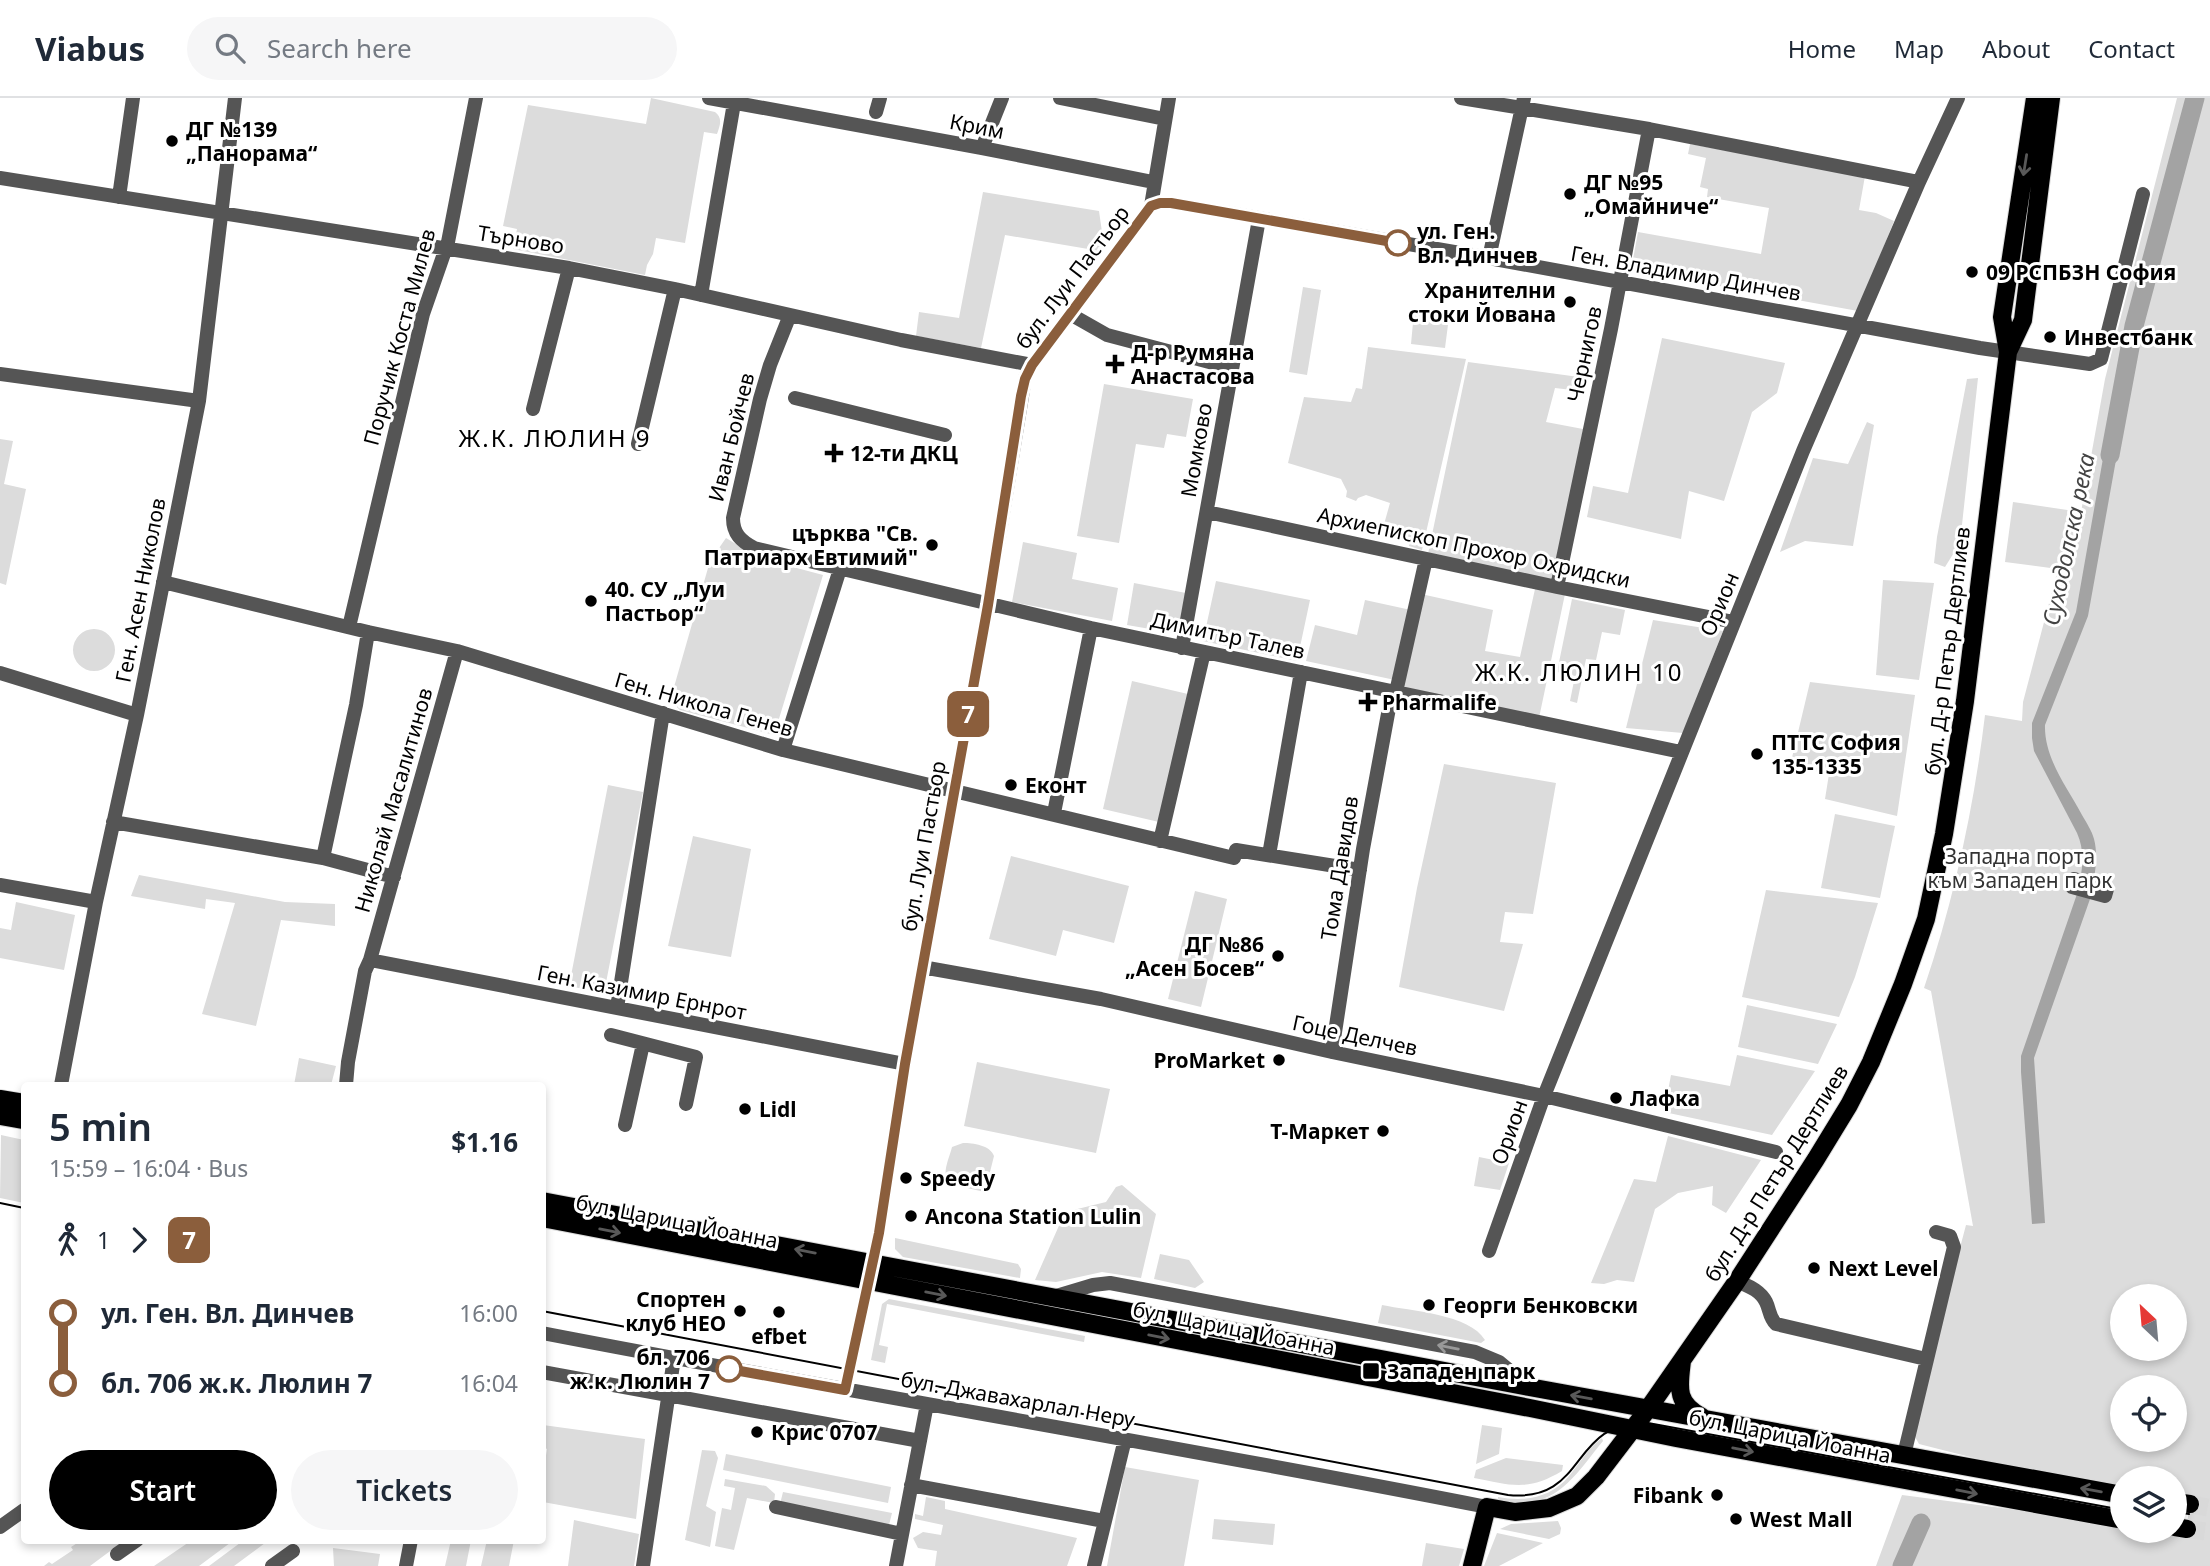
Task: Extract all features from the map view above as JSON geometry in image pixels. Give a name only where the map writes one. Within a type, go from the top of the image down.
[{"type":"main road","name":"бул. Д-р Петър Дертлиев","points":[[1487,1507],[1515,1512],[1549,1508],[1563,1504],[1587,1487],[1648,1409],[1737,1280],[1849,1105],[1883,1035],[1926,919],[1944,834],[1965,701],[2008,352],[2002,317],[2035,98]]},
{"type":"main road","name":"бул. Д-р Петър Дертлиев","points":[[2008,352],[2023,320],[2050,98]]},
{"type":"main road","points":[[0,1099],[21,1102]]},
{"type":"main road","points":[[0,1116],[21,1120]]},
{"type":"main road","name":"бул. Царица Йоанна","points":[[546,1202],[871,1272],[1632,1429],[2110,1518]]},
{"type":"main road","name":"бул. Царица Йоанна","points":[[546,1220],[871,1272],[1052,1297],[2110,1493]]},
{"type":"main road","points":[[1682,1357],[1682,1398],[1690,1409],[1705,1419]]},
{"type":"main road","points":[[1472,1566],[1487,1507]]},
{"type":"street","points":[[119,197],[133,98]]},
{"type":"street","name":"Ген. Асен Николов","points":[[62,1082],[199,401],[235,98]]},
{"type":"street","name":"Поручик Коста Милев","points":[[349,626],[423,314],[446,249],[476,98]]},
{"type":"street","name":"Крим","points":[[709,98],[734,103],[752,102],[1153,183]]},
{"type":"street","points":[[982,148],[1002,98]]},
{"type":"street","points":[[1060,98],[1165,120]]},
{"type":"street","name":"бул. Луи Пастьор","points":[[845,1390],[880,1228],[905,1064],[988,605],[1025,379],[1032,365],[1151,206],[1169,98]]},
{"type":"street","points":[[1461,98],[1523,103],[1919,182]]},
{"type":"street","name":"Орион","points":[[1489,1251],[1544,1096],[1803,451],[1958,98]]},
{"type":"street","points":[[701,295],[734,103]]},
{"type":"street","points":[[1489,258],[1523,103]]},
{"type":"street","name":"Чернигов","points":[[1557,587],[1649,129]]},
{"type":"street","name":"Търново","points":[[0,178],[569,268],[675,289],[901,341],[1032,365]]},
{"type":"street","name":"Ген. Владимир Динчев","points":[[1151,206],[1171,203],[2090,365],[2101,359],[2143,194]]},
{"type":"street","name":"Момково","points":[[1182,648],[1259,219]]},
{"type":"street","points":[[533,409],[569,268]]},
{"type":"street","points":[[638,444],[675,289]]},
{"type":"street","points":[[1070,314],[1107,335],[1233,368]]},
{"type":"street","name":"Иван Бойчев","points":[[768,553],[738,538],[733,518],[760,399],[790,315]]},
{"type":"street","points":[[0,374],[199,401]]},
{"type":"street","points":[[795,398],[945,435]]},
{"type":"street","name":"Архиепископ Прохор Охридски","points":[[1207,512],[1734,622]]},
{"type":"street","name":"Димитър Талев","points":[[768,553],[1182,648],[1681,752]]},
{"type":"street","name":"Тома Давидов","points":[[1332,1052],[1383,736],[1426,559]]},
{"type":"street","points":[[783,750],[840,569]]},
{"type":"street","name":"Ген. Никола Генев","points":[[163,582],[457,651],[783,750],[1054,813],[1160,841],[1235,854],[1269,855],[1360,870]]},
{"type":"street","points":[[1054,813],[1091,628]]},
{"type":"street","points":[[323,858],[356,705],[368,632]]},
{"type":"street","name":"Николай Масалитинов","points":[[346,1082],[365,971],[457,651]]},
{"type":"street","points":[[1160,841],[1204,652]]},
{"type":"street","points":[[0,673],[137,715]]},
{"type":"street","points":[[1269,855],[1301,673]]},
{"type":"street","points":[[617,1008],[663,713]]},
{"type":"street","points":[[113,821],[323,858],[394,877]]},
{"type":"street","points":[[0,885],[96,902]]},
{"type":"street","name":"Ген. Казимир Ернрот","points":[[370,960],[905,1064]]},
{"type":"street","name":"Гоце Делчев","points":[[922,967],[1101,999],[1332,1052],[1544,1096],[1776,1152]]},
{"type":"street","points":[[611,1035],[696,1057],[686,1104]]},
{"type":"street","points":[[625,1125],[643,1044]]},
{"type":"street","points":[[1905,1455],[1954,1247],[1950,1236],[1936,1231]]},
{"type":"street","points":[[1737,1280],[1761,1294],[1776,1324],[1926,1359]]},
{"type":"street","points":[[1052,1297],[1093,1285],[1121,1285],[1475,1352],[1499,1362],[1529,1387]]},
{"type":"street","name":"бул. Джавахарлал Неру","points":[[546,1334],[1487,1507]]},
{"type":"street","points":[[643,1566],[674,1358]]},
{"type":"street","points":[[546,1373],[920,1441]]},
{"type":"street","points":[[895,1566],[927,1404]]},
{"type":"street","points":[[1094,1566],[1125,1439]]},
{"type":"street","points":[[911,1485],[1104,1521]]},
{"type":"street","points":[[776,1507],[902,1534]]},
{"type":"street","points":[[0,1527],[21,1512]]},
{"type":"street","points":[[117,1554],[131,1544]]},
{"type":"street","points":[[406,1566],[410,1544]]},
{"type":"street","points":[[272,1566],[293,1551]]},
{"type":"green space","points":[[651,98],[715,112],[720,119],[717,134],[704,132],[685,243],[656,238],[645,275],[513,249],[517,229],[503,226],[528,105],[646,124]]},
{"type":"green space","name":"Западна порта към Западен парк","points":[[2177,98],[2210,98],[2210,1566],[1876,1566],[1902,1495],[2110,1522],[2110,1543],[2187,1543],[2190,1501],[2187,1500],[2187,1466],[2110,1466],[2110,1487],[1919,1444],[1914,1435],[1966,1225],[1973,1226],[1931,991],[1924,988],[1962,853],[1985,715],[2022,721],[2023,702],[2058,569],[2005,562],[2013,502],[2081,512],[2105,379]]},
{"type":"green space","points":[[1690,144],[1865,176],[1859,210],[1876,213],[1894,221],[1858,311],[1631,270],[1638,232],[1761,254],[1769,208],[1707,197],[1708,189],[1700,187],[1706,158],[1688,154]]},
{"type":"green space","points":[[983,192],[1099,211],[1103,239],[1100,251],[1005,235],[981,348],[916,336],[919,312],[959,318]]},
{"type":"green space","points":[[1303,287],[1321,290],[1307,375],[1289,372]]},
{"type":"green space","points":[[1414,312],[1449,317],[1445,348],[1411,344]]},
{"type":"green space","points":[[1662,338],[1785,363],[1777,393],[1752,412],[1724,501],[1689,491],[1681,539],[1587,517],[1593,486],[1628,493]]},
{"type":"green space","points":[[1368,347],[1466,359],[1422,550],[1409,546],[1408,536],[1381,535],[1390,503],[1366,495],[1356,501],[1346,497],[1347,491],[1341,479],[1288,463],[1304,397],[1351,402],[1356,388],[1362,389]]},
{"type":"green space","points":[[1468,362],[1579,377],[1572,390],[1555,388],[1546,422],[1583,429],[1555,580],[1428,554]]},
{"type":"green space","points":[[1978,378],[1960,543],[1945,567],[1934,563],[1937,537],[1967,379]]},
{"type":"green space","points":[[1104,384],[1193,399],[1186,437],[1167,434],[1164,448],[1136,444],[1119,543],[1077,536]]},
{"type":"green space","points":[[1867,422],[1874,425],[1853,546],[1805,541],[1780,552],[1813,458],[1848,464]]},
{"type":"green space","points":[[0,439],[13,441],[4,484],[26,489],[6,585],[0,583]]},
{"type":"green space","points":[[726,538],[759,558],[823,575],[774,735],[680,710],[670,701],[710,561]]},
{"type":"green space","points":[[1023,542],[1077,553],[1072,579],[1118,588],[1112,621],[1012,602]]},
{"type":"green space","points":[[1883,580],[1934,583],[1919,680],[1876,675]]},
{"type":"green space","points":[[1216,581],[1310,600],[1297,661],[1203,641]]},
{"type":"green space","points":[[1134,583],[1186,593],[1179,634],[1127,625]]},
{"type":"green space","points":[[1535,589],[1565,594],[1539,718],[1400,690],[1421,594],[1493,610],[1485,651],[1520,657]]},
{"type":"green space","points":[[1572,599],[1625,610],[1620,635],[1602,632],[1596,660],[1586,659],[1577,703],[1570,701],[1575,676],[1557,672]]},
{"type":"green space","points":[[1365,600],[1411,610],[1395,680],[1306,661],[1315,625],[1357,635]]},
{"type":"green space","points":[[1653,620],[1723,631],[1683,733],[1626,728]]},
{"type":"green space","points":[[94,629],[109,635],[115,650],[109,665],[94,671],[79,665],[73,650],[79,635]]},
{"type":"green space","points":[[1132,681],[1188,694],[1159,822],[1103,809]]},
{"type":"green space","points":[[1810,682],[1915,695],[1897,816],[1825,799],[1829,774],[1790,766]]},
{"type":"green space","points":[[1444,764],[1556,783],[1533,914],[1505,912],[1500,942],[1523,944],[1504,1011],[1399,987]]},
{"type":"green space","points":[[608,785],[643,792],[604,993],[569,986]]},
{"type":"green space","points":[[1835,814],[1895,826],[1880,898],[1821,888]]},
{"type":"green space","points":[[693,836],[751,849],[731,957],[668,946]]},
{"type":"green space","points":[[1011,856],[1129,886],[1114,943],[1063,930],[1056,956],[989,939]]},
{"type":"green space","points":[[139,875],[285,902],[335,904],[335,926],[281,920],[256,1026],[202,1014],[235,903],[206,899],[205,909],[131,896]]},
{"type":"green space","points":[[1766,890],[1878,903],[1855,977],[1839,1017],[1742,997]]},
{"type":"green space","points":[[1195,891],[1227,899],[1201,1007],[1168,999]]},
{"type":"green space","points":[[16,902],[75,915],[64,970],[0,958],[0,928],[11,930]]},
{"type":"green space","points":[[1747,1005],[1837,1024],[1818,1064],[1738,1047]]},
{"type":"green space","points":[[1737,1055],[1815,1071],[1772,1135],[1664,1112],[1671,1075],[1730,1086]]},
{"type":"green space","points":[[299,1058],[336,1066],[332,1082],[295,1082]]},
{"type":"green space","points":[[977,1062],[1110,1089],[1096,1153],[964,1126]]},
{"type":"green space","points":[[1,1135],[21,1139],[21,1202],[0,1198]]},
{"type":"green space","points":[[1668,1136],[1761,1160],[1726,1213],[1712,1205],[1713,1186],[1678,1193],[1655,1209],[1634,1282],[1617,1280],[1604,1284],[1591,1283],[1634,1179],[1656,1182]]},
{"type":"green space","points":[[963,1143],[985,1147],[994,1156],[985,1192],[949,1184],[947,1180],[946,1166],[952,1147]]},
{"type":"green space","points":[[1479,1157],[1509,1163],[1500,1190],[1474,1186]]},
{"type":"green space","points":[[1122,1185],[1156,1214],[1141,1278],[1102,1272],[1056,1282],[1035,1280],[1065,1212],[1106,1202],[1116,1187]]},
{"type":"green space","points":[[895,1238],[1018,1264],[1021,1269],[1020,1278],[903,1257],[895,1249]]},
{"type":"green space","points":[[1160,1254],[1189,1260],[1204,1282],[1195,1288],[1154,1279]]},
{"type":"green space","points":[[889,1299],[1085,1336],[1084,1342],[887,1304],[879,1345],[888,1347],[885,1363],[871,1360],[882,1304]]},
{"type":"green space","points":[[1382,1305],[1453,1319],[1467,1324],[1485,1340],[1481,1343],[1378,1323]]},
{"type":"green space","points":[[546,1425],[645,1439],[636,1519],[546,1503]]},
{"type":"green space","points":[[1482,1425],[1502,1428],[1499,1454],[1476,1464]]},
{"type":"green space","points":[[1602,1438],[1603,1441],[1560,1490],[1534,1502],[1498,1500],[1498,1497],[1518,1499],[1546,1494],[1569,1476]]},
{"type":"green space","points":[[702,1450],[715,1451],[718,1458],[706,1506],[716,1512],[710,1547],[685,1540]]},
{"type":"green space","points":[[726,1454],[891,1487],[888,1503],[723,1470]]},
{"type":"green space","points":[[1506,1458],[1563,1465],[1562,1471],[1539,1482],[1519,1485],[1474,1478],[1476,1470]]},
{"type":"green space","points":[[1125,1467],[1199,1480],[1184,1566],[1107,1566]]},
{"type":"green space","points":[[725,1479],[766,1486],[775,1494],[774,1503],[747,1498],[734,1550],[715,1546],[722,1508],[731,1510],[735,1488],[724,1486]]},
{"type":"green space","points":[[783,1492],[892,1513],[889,1525],[780,1504]]},
{"type":"green space","points":[[926,1497],[945,1501],[945,1509],[1077,1538],[1067,1566],[935,1566],[937,1551],[918,1548],[913,1538],[923,1532],[941,1535],[943,1525],[915,1519],[915,1514],[923,1516]]},
{"type":"green space","points":[[1214,1519],[1275,1524],[1273,1545],[1212,1539]]},
{"type":"green space","points":[[574,1520],[639,1534],[634,1566],[568,1566]]},
{"type":"green space","points":[[1558,1521],[1560,1534],[1549,1539],[1500,1529],[1511,1524]]},
{"type":"green space","points":[[1497,1533],[1543,1543],[1499,1566],[1484,1566]]},
{"type":"green space","points":[[1426,1543],[1464,1549],[1459,1566],[1422,1566]]},
{"type":"green space","points":[[76,1544],[120,1544],[90,1566],[44,1566],[49,1562],[52,1564],[73,1550],[71,1547]]},
{"type":"green space","points":[[186,1544],[229,1544],[199,1566],[154,1566]]},
{"type":"green space","points":[[239,1544],[264,1544],[234,1566],[209,1566]]},
{"type":"green space","points":[[450,1544],[470,1544],[466,1566],[445,1566]]},
{"type":"green space","points":[[486,1544],[513,1544],[509,1566],[481,1566]]},
{"type":"green space","points":[[333,1548],[380,1554],[378,1566],[334,1566]]},
{"type":"shaded area","points":[[2108,430],[2121,432],[2088,616],[2045,725],[2052,761],[2093,836],[2096,861],[2090,899],[2034,1058],[2045,1223],[2032,1224],[2021,1056],[2077,894],[2082,856],[2077,833],[2034,751],[2032,723],[2076,612]]},
{"type":"waterway","name":"Суходолска река","points":[[2110,455],[2134,326],[2195,98]]},
{"type":"waterway","name":"Суходолска река","points":[[1902,1566],[1921,1523]]},
{"type":"tunnel","points":[[2190,1504],[2210,1508]]},
{"type":"tunnel","points":[[2187,1529],[2210,1532]]},
{"type":"tram line","points":[[0,1203],[21,1207]]},
{"type":"tram line","points":[[546,1312],[1508,1495],[1534,1494],[1553,1487],[1604,1434],[1622,1426],[1648,1423],[2110,1508]]},
{"type":"bus line","name":"7","points":[[729,1369],[845,1390],[879,1233],[905,1064],[988,605],[1021,396],[1032,365],[1151,206],[1160,203],[1398,243]]},
{"type":"place","name":"ДГ №139 „Панорама“","points":[[172,141]]},
{"type":"place","name":"ДГ №95 „Омайниче“","points":[[1570,194]]},
{"type":"place","name":"ул. Ген. Вл. Динчев","points":[[1398,243]]},
{"type":"place","name":"09 РСПБЗН София","points":[[1972,272]]},
{"type":"place","name":"Хранителни стоки Йована","points":[[1570,302]]},
{"type":"place","name":"Инвестбанк","points":[[2050,337]]},
{"type":"place","name":"Д-р Румяна Анастасова","points":[[1115,364]]},
{"type":"place","name":"12-ти ДКЦ","points":[[834,453]]},
{"type":"place","name":"църква \"Св. Патриарх Евтимий\"","points":[[932,545]]},
{"type":"place","name":"40. СУ „Луи Пастьор“","points":[[591,601]]},
{"type":"place","name":"Pharmalife","points":[[1368,702]]},
{"type":"place","name":"ПТТС София 135-1335","points":[[1757,754]]},
{"type":"place","name":"Еконт","points":[[1011,785]]},
{"type":"place","name":"ДГ №86 „Асен Босев“","points":[[1278,956]]},
{"type":"place","name":"ProMarket","points":[[1279,1060]]},
{"type":"place","name":"Лафка","points":[[1616,1098]]},
{"type":"place","name":"Lidl","points":[[745,1109]]},
{"type":"place","name":"Т-Маркет","points":[[1383,1131]]},
{"type":"place","name":"Speedy","points":[[906,1178]]},
{"type":"place","name":"Ancona Station Lulin","points":[[911,1216]]},
{"type":"place","name":"Next Level","points":[[1814,1268]]},
{"type":"place","name":"Георги Бенковски","points":[[1429,1305]]},
{"type":"place","name":"Спортен клуб НЕО","points":[[740,1311]]},
{"type":"place","name":"efbet","points":[[779,1312]]},
{"type":"place","name":"бл. 706 ж.к. Люлин 7","points":[[729,1369]]},
{"type":"place","name":"Западен парк","points":[[1371,1371]]},
{"type":"place","name":"Крис 0707","points":[[757,1432]]},
{"type":"place","name":"Fibank","points":[[1717,1495]]},
{"type":"place","name":"West Mall","points":[[1736,1519]]},
{"type":"district","name":"Ж.К. ЛЮЛИН 9","points":[[555,437]]},
{"type":"district","name":"Ж.К. ЛЮЛИН 10","points":[[1579,671]]}]
